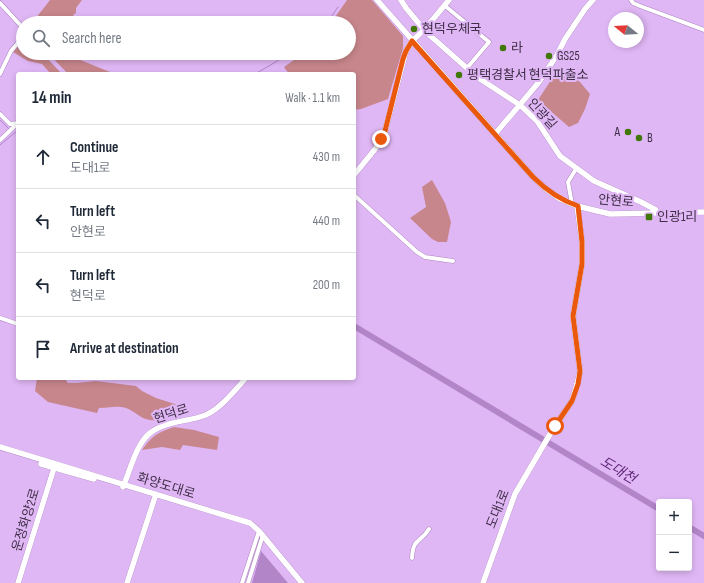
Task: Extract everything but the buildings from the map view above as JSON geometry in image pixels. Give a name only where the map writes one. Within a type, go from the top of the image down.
[{"type":"street","name":"안현로","points":[[377,0],[533,177],[560,199],[575,205],[610,214],[704,212]]},
{"type":"street","name":"인광길","points":[[401,0],[424,30],[477,77],[520,105],[537,121],[560,156],[594,181],[641,202],[656,210],[657,213]]},
{"type":"street","points":[[356,173],[376,148],[385,131],[406,51],[412,41],[424,30],[449,0]]},
{"type":"street","points":[[495,134],[542,76],[592,0]]},
{"type":"street","points":[[631,0],[633,3],[640,6],[704,30]]},
{"type":"street","points":[[0,3],[16,20]]},
{"type":"street","points":[[444,5],[489,42],[468,68]]},
{"type":"street","points":[[0,74],[11,51],[16,45]]},
{"type":"street","points":[[0,114],[10,124],[16,123]]},
{"type":"street","points":[[0,140],[16,125]]},
{"type":"street","points":[[575,205],[568,182],[576,168]]},
{"type":"street","points":[[356,197],[417,252],[425,257],[453,261]]},
{"type":"street","name":"도대1로","points":[[483,583],[515,494],[553,429],[572,401],[578,384],[580,371],[573,316],[582,264],[582,249],[575,205]]},
{"type":"street","points":[[0,318],[16,323]]},
{"type":"street","name":"현덕로","points":[[123,486],[140,445],[150,433],[159,428],[204,416],[215,410],[244,380]]},
{"type":"street","name":"화양도대로","points":[[0,447],[56,466]]},
{"type":"street","name":"화양도대로","points":[[0,451],[250,523],[261,534],[301,583]]},
{"type":"street","name":"운정화양2로","points":[[18,583],[56,466]]},
{"type":"street","name":"운정화양2로","points":[[21,583],[56,466]]},
{"type":"street","points":[[127,583],[157,496]]},
{"type":"street","points":[[131,583],[157,496]]},
{"type":"street","points":[[412,558],[413,546],[418,540],[426,535],[429,529]]},
{"type":"street","points":[[242,583],[261,534]]},
{"type":"street","points":[[248,583],[261,534]]},
{"type":"shaded area","points":[[50,0],[82,0],[76,8],[76,13],[74,16],[37,16]]},
{"type":"shaded area","points":[[347,0],[372,0],[403,36],[403,48],[388,99],[356,110],[356,72],[288,72],[284,67],[294,60],[356,60],[356,16],[336,16]]},
{"type":"shaded area","points":[[26,60],[49,60],[60,72],[49,72],[42,64]]},
{"type":"shaded area","points":[[55,60],[80,60],[110,72],[66,72]]},
{"type":"shaded area","points":[[566,72],[580,82],[590,94],[578,123],[569,127],[538,100],[555,74]]},
{"type":"shaded area","points":[[432,180],[445,203],[451,222],[447,242],[438,242],[432,239],[410,218],[426,207],[422,187]]},
{"type":"shaded area","points":[[37,380],[66,380],[68,383],[96,381],[136,386],[142,391],[156,398],[178,405],[179,414],[166,419],[152,420],[143,418],[130,410],[121,407],[99,408],[97,413],[48,402],[35,391]]},
{"type":"shaded area","points":[[174,427],[194,430],[219,437],[217,450],[183,445],[180,450],[162,447],[142,450],[156,435]]},
{"type":"shaded area","points":[[261,551],[288,583],[252,583]]},
{"type":"waterway","points":[[332,16],[338,7]]},
{"type":"waterway","points":[[258,72],[279,60]]},
{"type":"waterway","points":[[0,120],[9,129]]},
{"type":"waterway","points":[[0,145],[16,132]]},
{"type":"waterway","points":[[356,327],[656,507]]},
{"type":"waterway","name":"도대천","points":[[692,529],[704,536]]},
{"type":"place","name":"현덕우체국","points":[[414,29]]},
{"type":"place","name":"라","points":[[503,48]]},
{"type":"place","name":"GS25","points":[[549,56]]},
{"type":"place","name":"평택경찰서 현덕파출소","points":[[459,75]]},
{"type":"place","name":"A","points":[[628,132]]},
{"type":"place","name":"B","points":[[639,138]]},
{"type":"place","name":"인광1리","points":[[649,217]]},
{"type":"route","points":[[381,139],[385,131],[394,100],[403,59],[412,41],[533,177],[560,199],[578,206],[582,242],[582,264],[573,316],[580,371],[578,384],[572,401],[555,426]]}]
